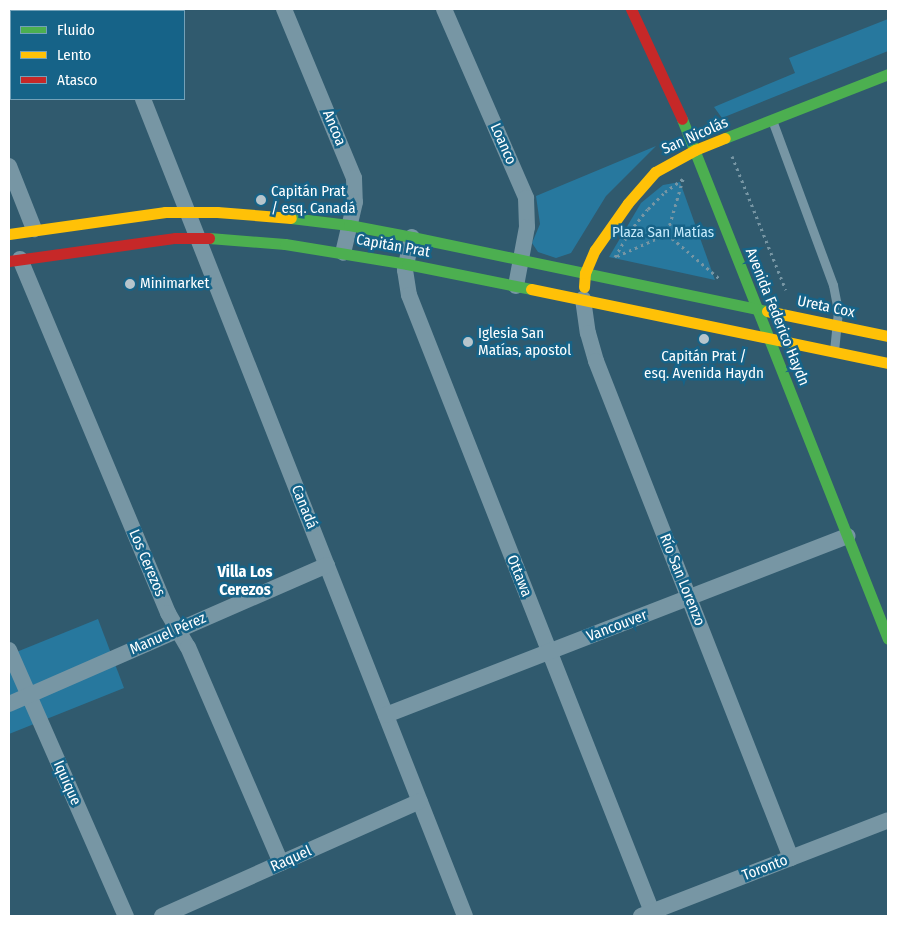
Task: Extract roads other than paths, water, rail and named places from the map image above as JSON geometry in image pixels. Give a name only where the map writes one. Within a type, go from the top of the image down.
[{"type":"street","name":"Ancoa","points":[[284,9],[354,178],[356,197],[343,252]]},
{"type":"street","name":"Loanco","points":[[444,9],[526,198],[528,215],[516,286]]},
{"type":"street","name":"Avenida Federico Haydn","points":[[631,9],[695,150],[888,639]]},
{"type":"street","name":"San Nicolás","points":[[583,299],[585,272],[595,250],[628,203],[648,179],[675,159],[888,74]]},
{"type":"street","name":"Canadá","points":[[143,100],[465,916]]},
{"type":"street","points":[[9,166],[34,230]]},
{"type":"street","name":"Capitán Prat","points":[[9,234],[125,216],[187,212],[242,213],[349,226],[412,237],[757,308]]},
{"type":"street","name":"Ottawa","points":[[412,237],[405,280],[408,295],[549,652],[647,914]]},
{"type":"street","name":"Capitán Prat","points":[[15,260],[156,240],[198,238],[255,240],[343,252],[768,336]]},
{"type":"street","name":"Los Cerezos","points":[[15,260],[168,612],[188,647],[281,863]]},
{"type":"street","name":"Río San Lorenzo","points":[[583,299],[588,333],[596,361],[791,858]]},
{"type":"street","name":"Ureta Cox","points":[[757,308],[888,336]]},
{"type":"street","points":[[768,336],[888,363]]},
{"type":"street","name":"Vancouver","points":[[386,715],[848,536]]},
{"type":"street","name":"Manuel Pérez","points":[[9,704],[327,565]]},
{"type":"street","name":"Iquique","points":[[9,650],[126,916]]},
{"type":"street","name":"Raquel","points":[[162,916],[420,802]]},
{"type":"street","name":"Toronto","points":[[647,914],[888,820]]},
{"type":"lane","points":[[772,120],[832,279],[836,297],[837,325],[834,351]]},
{"type":"place","name":"Capitán Prat / esq. Canadá","points":[[261,200]]},
{"type":"place","name":"Minimarket","points":[[130,284]]},
{"type":"place","name":"Capitán Prat / esq. Avenida Haydn","points":[[704,339]]},
{"type":"place","name":"Iglesia San Matías, apostol","points":[[468,342]]},
{"type":"district","name":"Villa Los Cerezos","points":[[245,581]]},
{"type":"park label","name":"Plaza San Matías","points":[[663,233]]}]
